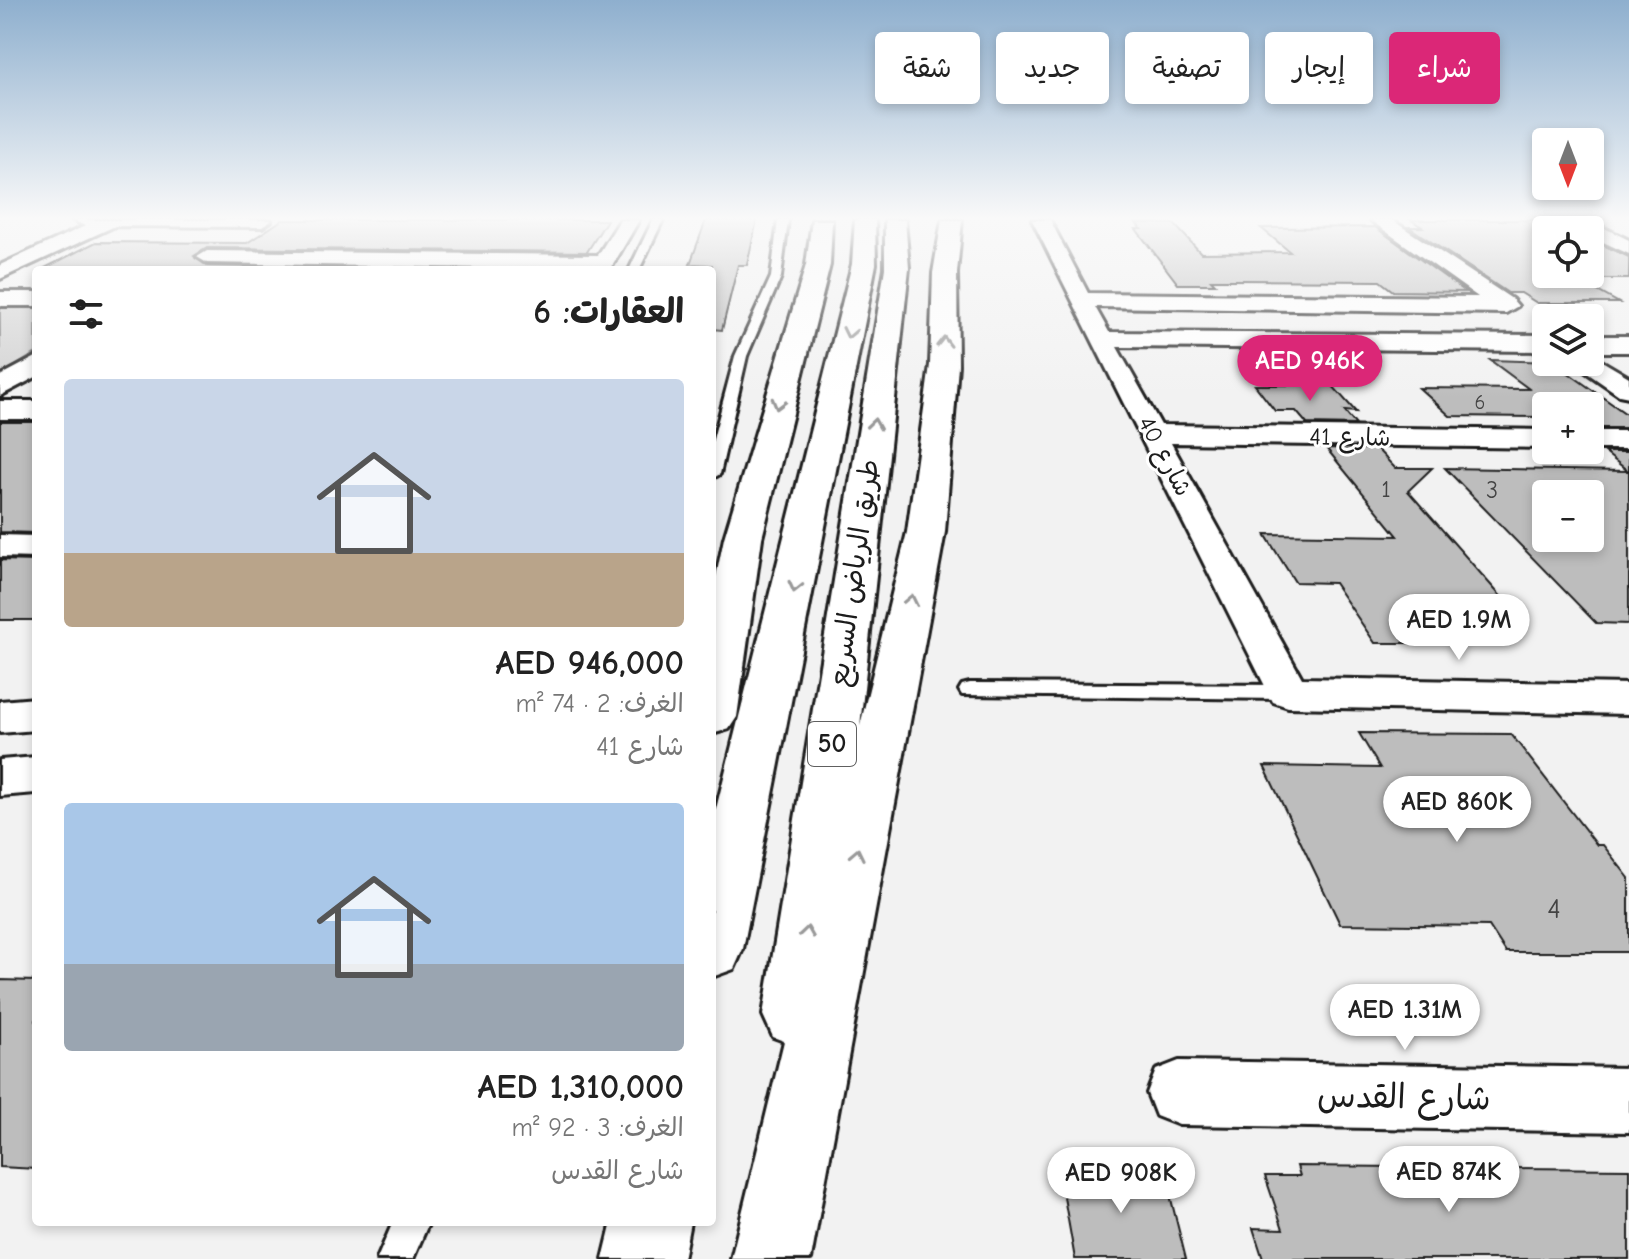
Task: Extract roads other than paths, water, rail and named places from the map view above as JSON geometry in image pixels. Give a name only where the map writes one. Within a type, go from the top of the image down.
[{"type":"highway","points":[[716,694],[743,538],[814,279]]},
{"type":"highway","name":"طريق الرياض السريع","points":[[716,931],[861,279]]},
{"type":"highway","name":"طريق الرياض السريع","points":[[764,1259],[896,279]]},
{"type":"highway","points":[[771,1259],[926,532],[944,365],[945,279]]},
{"type":"highway","points":[[643,1259],[650,1226]]},
{"type":"street","name":"شارع 40","points":[[1071,279],[1288,692]]},
{"type":"street","points":[[1466,279],[1532,323]]},
{"type":"street","points":[[0,299],[32,299]]},
{"type":"street","points":[[1082,300],[1504,304]]},
{"type":"street","points":[[1103,339],[1532,343]]},
{"type":"street","points":[[1604,344],[1629,344]]},
{"type":"street","points":[[0,388],[32,368]]},
{"type":"street","points":[[1604,372],[1629,389]]},
{"type":"street","points":[[0,410],[32,410]]},
{"type":"street","name":"شارع 41","points":[[1153,434],[1532,439]]},
{"type":"street","points":[[1604,440],[1629,440]]},
{"type":"street","points":[[0,546],[32,547]]},
{"type":"street","points":[[1288,692],[1629,699]]},
{"type":"street","points":[[0,717],[32,714]]},
{"type":"street","points":[[0,778],[32,775]]},
{"type":"street","name":"شارع القدس","points":[[1179,1093],[1629,1100]]},
{"type":"lane","points":[[716,458],[741,356],[775,279]]},
{"type":"lane","points":[[970,690],[1288,692]]},
{"type":"lane","points":[[395,1259],[409,1226]]}]
